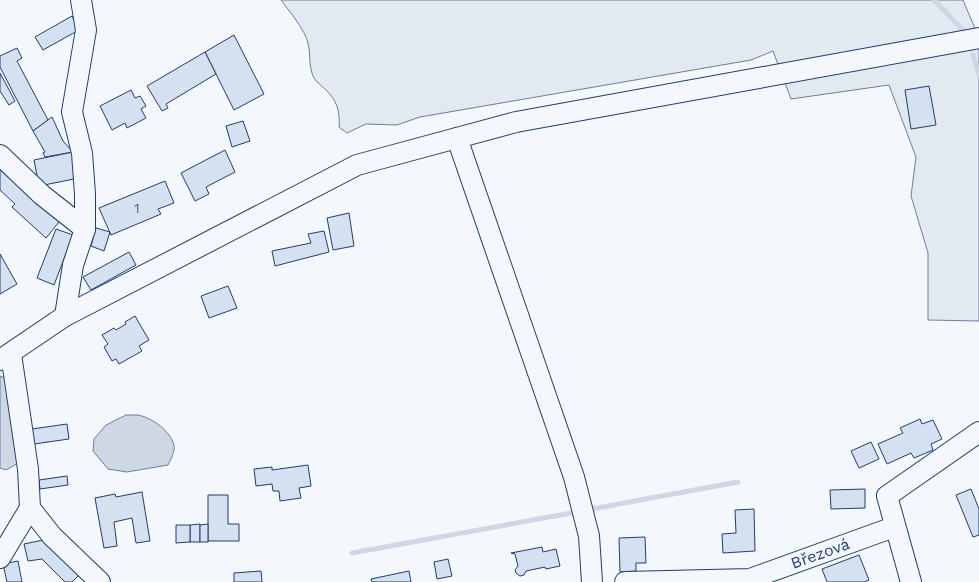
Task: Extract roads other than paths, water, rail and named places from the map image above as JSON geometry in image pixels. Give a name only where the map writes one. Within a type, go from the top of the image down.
[{"type":"street","points":[[65,316],[73,265],[85,229],[82,153],[72,112],[86,30],[81,0]]},
{"type":"street","points":[[0,558],[30,508],[28,469],[5,357],[65,316],[357,165],[516,122],[979,38]]},
{"type":"street","points":[[457,138],[574,477],[589,536],[592,582]]},
{"type":"street","points":[[0,155],[42,195],[85,229]]},
{"type":"street","points":[[911,582],[894,527],[887,496],[979,432]]},
{"type":"street","points":[[30,508],[52,536],[100,582]]},
{"type":"street","name":"Březová","points":[[625,582],[750,579],[894,527]]},
{"type":"waterway","points":[[934,0],[967,34]]},
{"type":"waterway","points":[[973,55],[979,75]]},
{"type":"waterway","points":[[586,510],[738,482]]},
{"type":"waterway","points":[[352,553],[577,512]]}]
